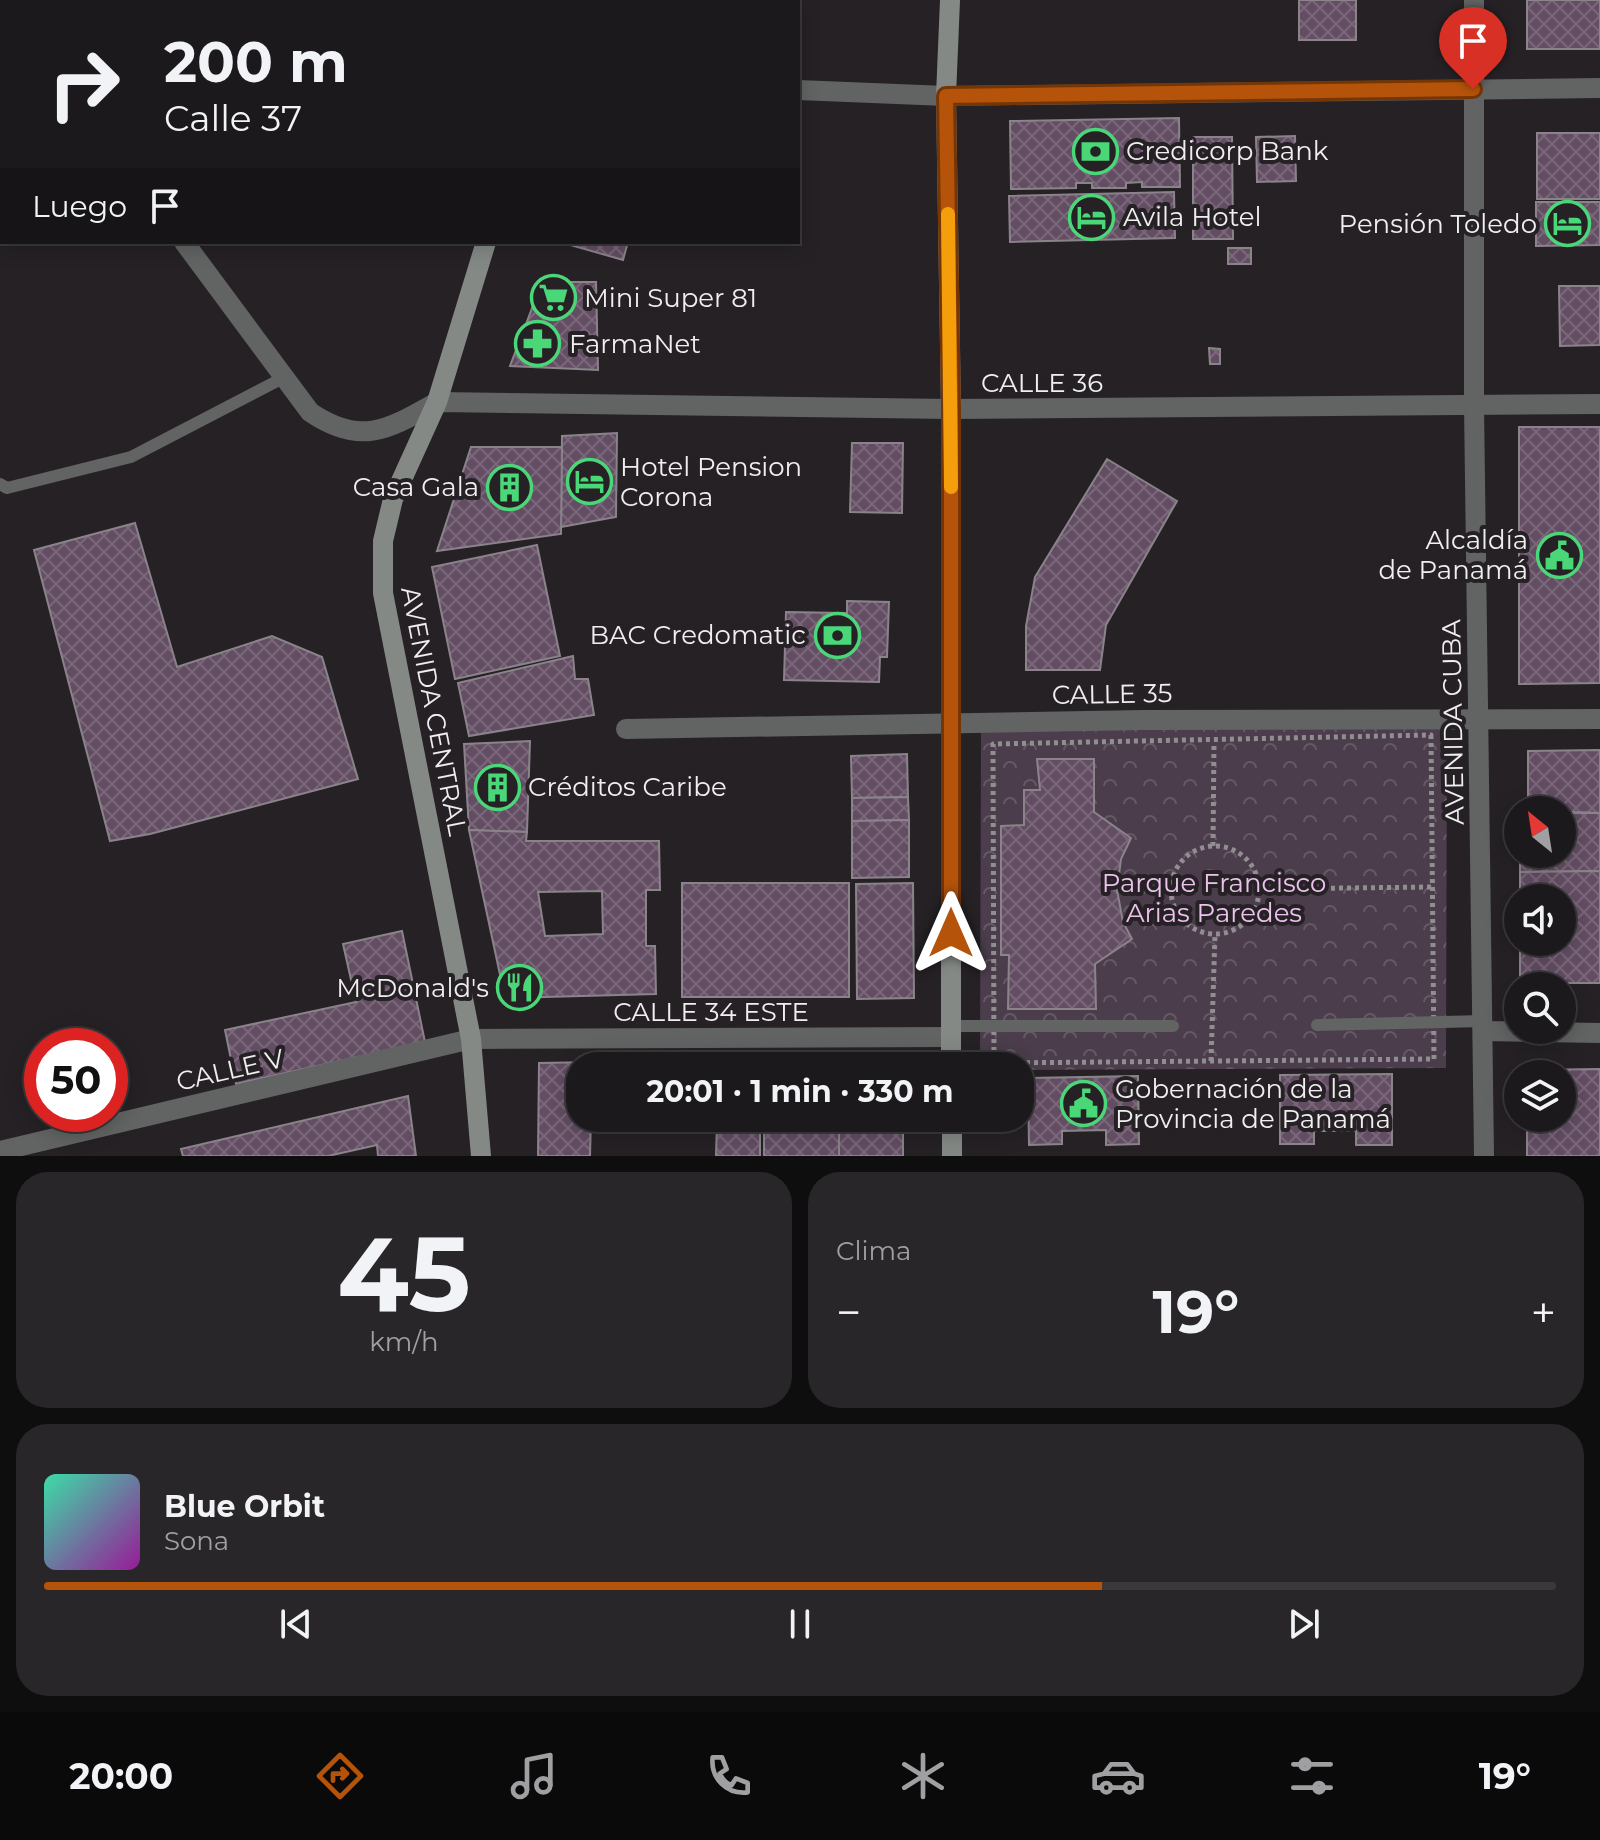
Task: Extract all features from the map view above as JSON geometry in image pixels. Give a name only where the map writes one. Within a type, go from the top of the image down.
[{"type":"main road","points":[[950,0],[946,96],[951,409],[951,1052]]},
{"type":"main road","name":"AVENIDA CENTRAL","points":[[481,1156],[471,1039],[383,593],[383,541],[393,499],[437,402],[485,244]]},
{"type":"main road","points":[[952,1132],[952,1156]]},
{"type":"street","name":"AVENIDA CUBA","points":[[1474,0],[1474,405],[1484,1156]]},
{"type":"street","points":[[800,90],[946,96],[1600,88]]},
{"type":"street","points":[[185,244],[310,412],[334,428],[362,433],[393,427],[437,402]]},
{"type":"street","name":"CALLE 36","points":[[437,402],[951,409],[1600,404]]},
{"type":"street","name":"CALLE 35","points":[[626,729],[951,722],[1600,719]]},
{"type":"street","points":[[1484,1026],[1600,1033]]},
{"type":"street","name":"CALLE 34 ESTE","points":[[471,1039],[950,1031]]},
{"type":"street","name":"CALLE V","points":[[0,1151],[471,1039]]},
{"type":"lane","points":[[0,484],[7,488],[131,457],[285,377]]},
{"type":"lane","points":[[1317,1025],[1434,1023],[1484,1026]]},
{"type":"lane","points":[[950,1031],[994,1026],[1173,1026]]},
{"type":"path","points":[[1431,735],[1434,1059],[994,1063],[993,744],[1214,742],[1431,735]]},
{"type":"path","points":[[1213,846],[1214,742]]},
{"type":"path","points":[[1213,846],[1227,847],[1250,863],[1259,889],[1251,915],[1229,932],[1215,934],[1200,932],[1176,913],[1171,883],[1185,857],[1213,846]]},
{"type":"path","points":[[1259,889],[1433,887]]},
{"type":"path","points":[[1211,1061],[1215,934]]},
{"type":"green space","name":"Parque Francisco Arias Paredes","points":[[1447,725],[1446,1068],[1034,1070],[1034,1052],[980,1052],[981,727]]},
{"type":"building","points":[[1299,0],[1356,0],[1356,40],[1299,40]]},
{"type":"building","points":[[1527,0],[1600,0],[1600,49],[1527,49]]},
{"type":"building","name":"Credicorp Bank","points":[[1179,118],[1180,187],[1142,187],[1142,182],[1126,183],[1126,188],[1092,188],[1092,183],[1076,183],[1076,188],[1011,189],[1010,121]]},
{"type":"building","points":[[1537,133],[1600,133],[1600,199],[1537,199]]},
{"type":"building","points":[[1295,136],[1296,181],[1257,182],[1256,137]]},
{"type":"building","points":[[1193,137],[1232,137],[1233,239],[1193,239]]},
{"type":"building","name":"Avila Hotel","points":[[1174,192],[1175,238],[1010,242],[1009,196]]},
{"type":"building","name":"Pensión Toledo","points":[[1536,202],[1600,202],[1600,245],[1536,246]]},
{"type":"building","points":[[567,244],[627,244],[623,260]]},
{"type":"building","points":[[1228,248],[1251,248],[1251,264],[1228,264]]},
{"type":"building","points":[[542,282],[596,282],[598,370],[510,366]]},
{"type":"building","points":[[1559,286],[1600,286],[1600,345],[1560,346]]},
{"type":"building","points":[[1209,348],[1220,349],[1220,364],[1210,364]]},
{"type":"building","name":"Alcaldía de Panamá","points":[[1519,427],[1600,427],[1600,683],[1519,684]]},
{"type":"building","name":"Hotel Pension Corona","points":[[617,433],[616,517],[561,527],[562,436]]},
{"type":"building","points":[[852,443],[903,443],[902,513],[850,512]]},
{"type":"building","name":"Casa Gala","points":[[471,447],[562,447],[561,534],[437,551]]},
{"type":"building","points":[[1107,459],[1177,501],[1106,625],[1100,670],[1026,670],[1026,626],[1035,577]]},
{"type":"building","points":[[135,523],[177,667],[272,636],[322,657],[358,779],[150,834],[110,841],[34,550]]},
{"type":"building","points":[[537,545],[560,656],[455,679],[432,567]]},
{"type":"building","name":"BAC Credomatic","points":[[847,601],[889,602],[887,657],[880,657],[879,682],[784,680],[786,612],[847,613]]},
{"type":"building","points":[[573,656],[575,679],[588,679],[594,715],[469,736],[458,683]]},
{"type":"building","name":"Créditos Caribe","points":[[530,741],[527,832],[469,830],[464,744]]},
{"type":"building","points":[[1600,750],[1600,813],[1576,812],[1576,796],[1528,796],[1528,751]]},
{"type":"building","points":[[907,754],[908,797],[852,798],[851,756]]},
{"type":"building","points":[[1037,759],[1094,759],[1094,812],[1131,838],[1121,859],[1117,890],[1123,922],[1132,939],[1095,964],[1096,1009],[1008,1009],[1009,955],[1001,955],[1001,826],[1024,825],[1024,790],[1040,790]]},
{"type":"building","points":[[908,797],[909,820],[852,821],[852,798]]},
{"type":"building","points":[[1576,813],[1600,813],[1600,871],[1520,872],[1520,868],[1576,868]]},
{"type":"building","points":[[909,820],[909,877],[852,878],[852,821]]},
{"type":"building","points":[[469,830],[527,832],[526,841],[659,841],[660,890],[646,890],[646,946],[655,946],[656,994],[505,998]],"holes":[[[602,891],[603,934],[545,936],[538,892]]]},
{"type":"building","points":[[1600,871],[1600,983],[1576,983],[1576,972],[1520,972],[1520,956],[1576,956],[1576,884],[1520,884],[1520,872]]},
{"type":"building","points":[[682,883],[849,883],[849,997],[682,997]]},
{"type":"building","points":[[913,883],[914,998],[857,999],[856,884]]},
{"type":"building","points":[[402,931],[425,1042],[236,1084],[225,1030],[356,1002],[343,944]]},
{"type":"building","points":[[539,1063],[566,1063],[566,1132],[591,1132],[590,1156],[538,1156]]},
{"type":"building","points":[[1576,1069],[1600,1069],[1600,1156],[1527,1156],[1527,1132],[1576,1132]]},
{"type":"building","points":[[1392,1074],[1392,1145],[1356,1145],[1356,1131],[1314,1131],[1314,1144],[1280,1144],[1280,1075]]},
{"type":"building","name":"Gobernación de la Provincia de Panamá","points":[[1138,1076],[1139,1144],[1106,1145],[1106,1130],[1062,1131],[1062,1144],[1029,1145],[1029,1132],[1034,1132],[1034,1078]]},
{"type":"building","points":[[408,1096],[416,1156],[378,1156],[377,1145],[328,1156],[183,1156],[181,1149]]},
{"type":"building","points":[[717,1132],[760,1132],[760,1156],[716,1156]]},
{"type":"building","points":[[764,1132],[839,1132],[839,1156],[764,1156]]},
{"type":"building","points":[[839,1132],[903,1132],[903,1156],[839,1156]]},
{"type":"slow traffic","points":[[948,214],[951,487]]},
{"type":"place","name":"Credicorp Bank","points":[[1095,151]]},
{"type":"place","name":"Avila Hotel","points":[[1092,217]]},
{"type":"place","name":"Pensión Toledo","points":[[1568,224]]},
{"type":"place","name":"Mini Super 81","points":[[553,298]]},
{"type":"place","name":"FarmaNet","points":[[538,344]]},
{"type":"place","name":"Hotel Pension Corona","points":[[589,482]]},
{"type":"place","name":"Casa Gala","points":[[510,487]]},
{"type":"place","name":"Alcaldía de Panamá","points":[[1559,555]]},
{"type":"place","name":"BAC Credomatic","points":[[837,635]]},
{"type":"place","name":"Créditos Caribe","points":[[497,787]]},
{"type":"place","name":"McDonald's","points":[[520,988]]},
{"type":"place","name":"Gobernación de la Provincia de Panamá","points":[[1084,1104]]},
{"type":"route","points":[[951,933],[951,409],[946,96],[1473,89]]}]
